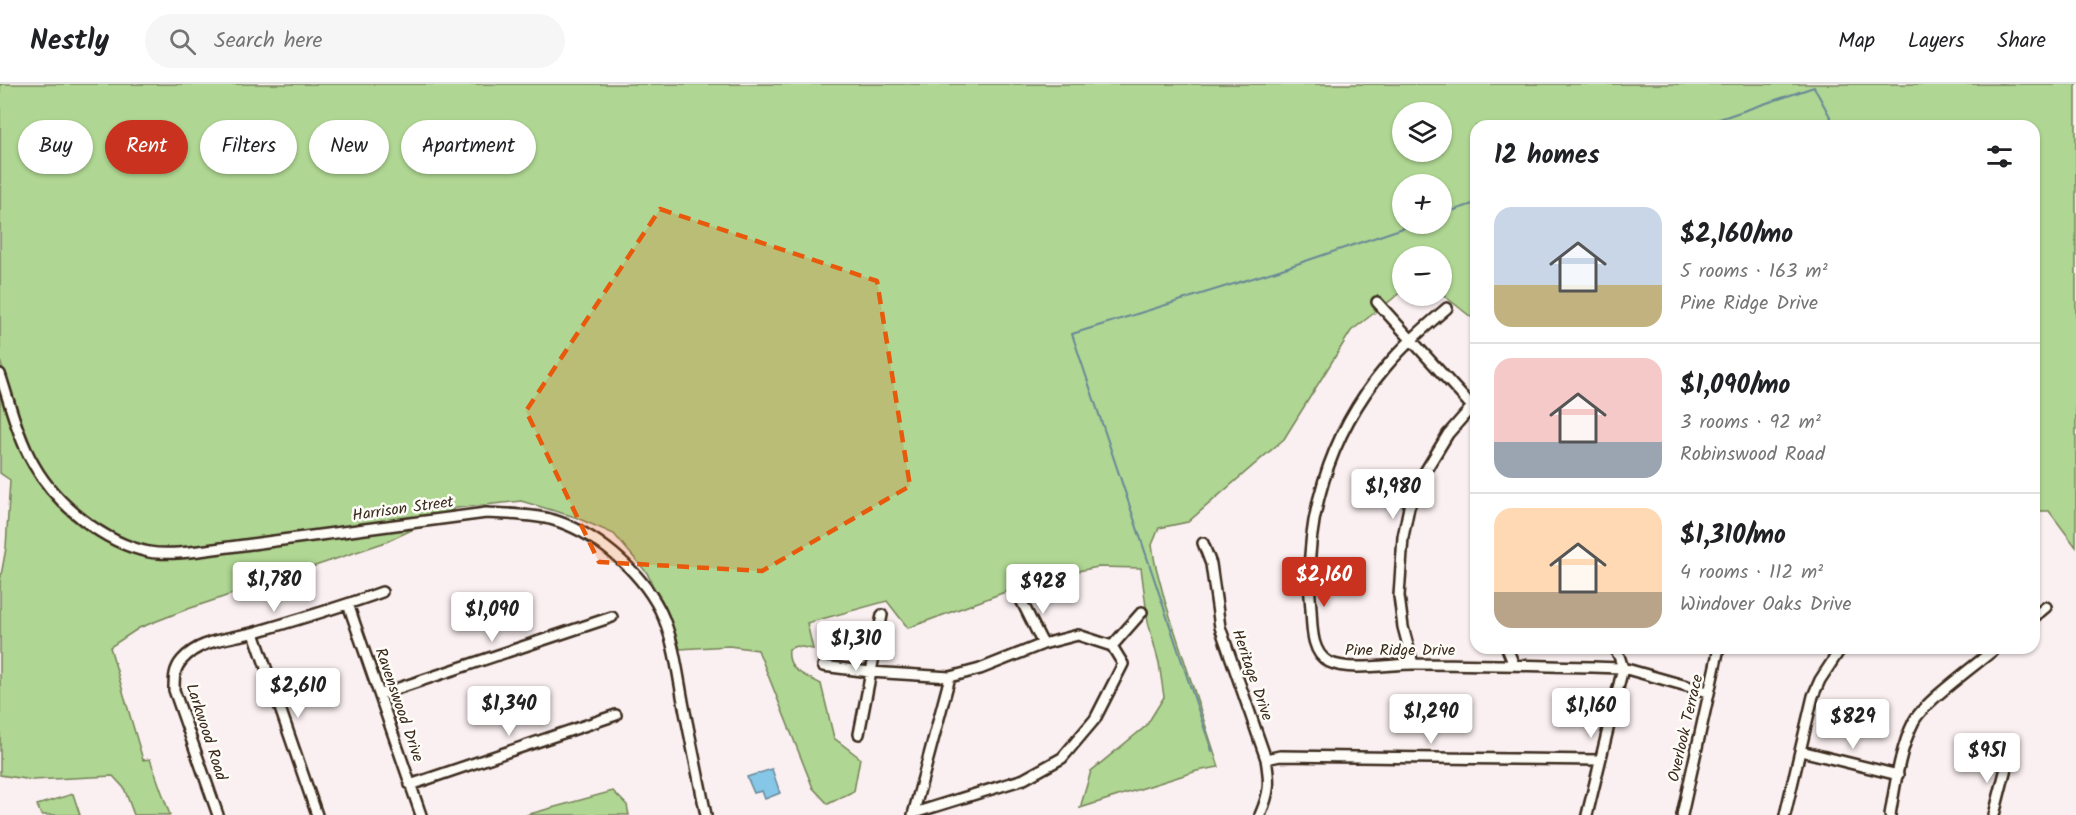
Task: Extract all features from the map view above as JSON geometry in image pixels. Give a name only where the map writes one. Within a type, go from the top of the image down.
[{"type":"street","points":[[1377,302],[1470,402]]},
{"type":"street","name":"Pine Ridge Drive","points":[[1447,308],[1412,339],[1364,395],[1340,437],[1326,471],[1311,534],[1309,591],[1316,648],[1326,661],[1340,666],[1413,664],[1623,668],[1708,692]]},
{"type":"street","name":"Harrison Street","points":[[0,374],[33,463],[45,483],[61,501],[97,529],[123,543],[149,552],[176,554],[199,552],[486,513],[519,514],[550,519],[597,541],[627,566],[660,610],[676,661],[706,815]]},
{"type":"street","points":[[1413,664],[1403,627],[1399,596],[1403,537],[1409,507],[1422,475],[1448,434],[1470,410]]},
{"type":"street","name":"Heritage Drive","points":[[1203,543],[1211,564],[1220,627],[1266,759],[1269,796],[1260,815]]},
{"type":"street","points":[[317,815],[254,633],[382,592]]},
{"type":"street","points":[[1020,598],[1043,644]]},
{"type":"street","name":"Ravenswood Drive","points":[[348,604],[421,815]]},
{"type":"street","points":[[2040,612],[2046,607]]},
{"type":"street","points":[[1112,646],[1142,612]]},
{"type":"street","points":[[859,734],[882,615]]},
{"type":"street","points":[[381,694],[612,617]]},
{"type":"street","name":"Larkwood Road","points":[[218,815],[174,690],[175,672],[182,659],[196,649],[210,643],[254,633]]},
{"type":"street","points":[[823,666],[870,672],[950,677],[980,669],[1043,644],[1078,635],[1112,646],[1123,664],[1095,719],[1062,758],[1024,779],[980,791],[914,814]]},
{"type":"street","points":[[1509,654],[1514,665]]},
{"type":"street","points":[[1587,815],[1623,668],[1618,654]]},
{"type":"street","name":"Overlook Terrace","points":[[1682,815],[1718,654]]},
{"type":"street","points":[[1785,815],[1813,696],[1820,680],[1837,654]]},
{"type":"street","points":[[1890,815],[1898,775],[1914,721],[1921,712],[1989,654]]},
{"type":"street","points":[[914,814],[950,677]]},
{"type":"street","points":[[410,785],[616,715]]},
{"type":"street","points":[[1801,751],[1898,775]]},
{"type":"street","points":[[1266,759],[1280,756],[1599,760]]},
{"type":"street","points":[[1994,815],[2008,760]]},
{"type":"highlighted area","points":[[660,209],[877,281],[910,486],[762,571],[599,562],[526,411]]},
{"type":"green space","points":[[0,84],[2076,84],[2076,547],[2049,511],[2040,511],[2040,120],[1470,120],[1470,316],[1452,302],[1452,246],[1392,246],[1392,299],[1385,305],[1378,297],[1371,302],[1378,310],[1351,331],[1284,439],[1188,522],[1159,528],[1152,545],[1165,601],[1219,767],[1197,771],[1080,808],[1091,771],[1146,726],[1164,697],[1159,663],[1148,622],[1141,568],[1098,567],[1043,578],[908,628],[887,601],[807,623],[813,649],[796,646],[789,649],[790,662],[803,675],[821,684],[834,738],[860,758],[854,791],[828,804],[813,788],[758,650],[729,646],[680,649],[647,573],[614,534],[575,517],[521,501],[456,508],[443,515],[176,549],[150,548],[125,540],[81,513],[49,480],[37,461],[0,361]]},
{"type":"green space","points":[[0,388],[29,465],[42,486],[75,519],[94,533],[147,556],[420,526],[386,542],[185,610],[139,628],[110,647],[143,760],[150,759],[170,815],[134,815],[124,788],[113,776],[32,780],[0,775],[0,581],[6,548],[10,480],[0,473]]},
{"type":"green space","points":[[613,791],[627,805],[629,815],[526,815]]},
{"type":"green space","points":[[73,794],[80,815],[41,815],[37,805]]},
{"type":"water","points":[[772,769],[780,793],[765,799],[762,791],[754,793],[747,777]]},
{"type":"waterway","points":[[1717,120],[1814,87],[1832,120]]},
{"type":"waterway","points":[[1452,211],[1470,205]]},
{"type":"waterway","points":[[1212,751],[1072,334],[1279,270],[1392,232]]}]
